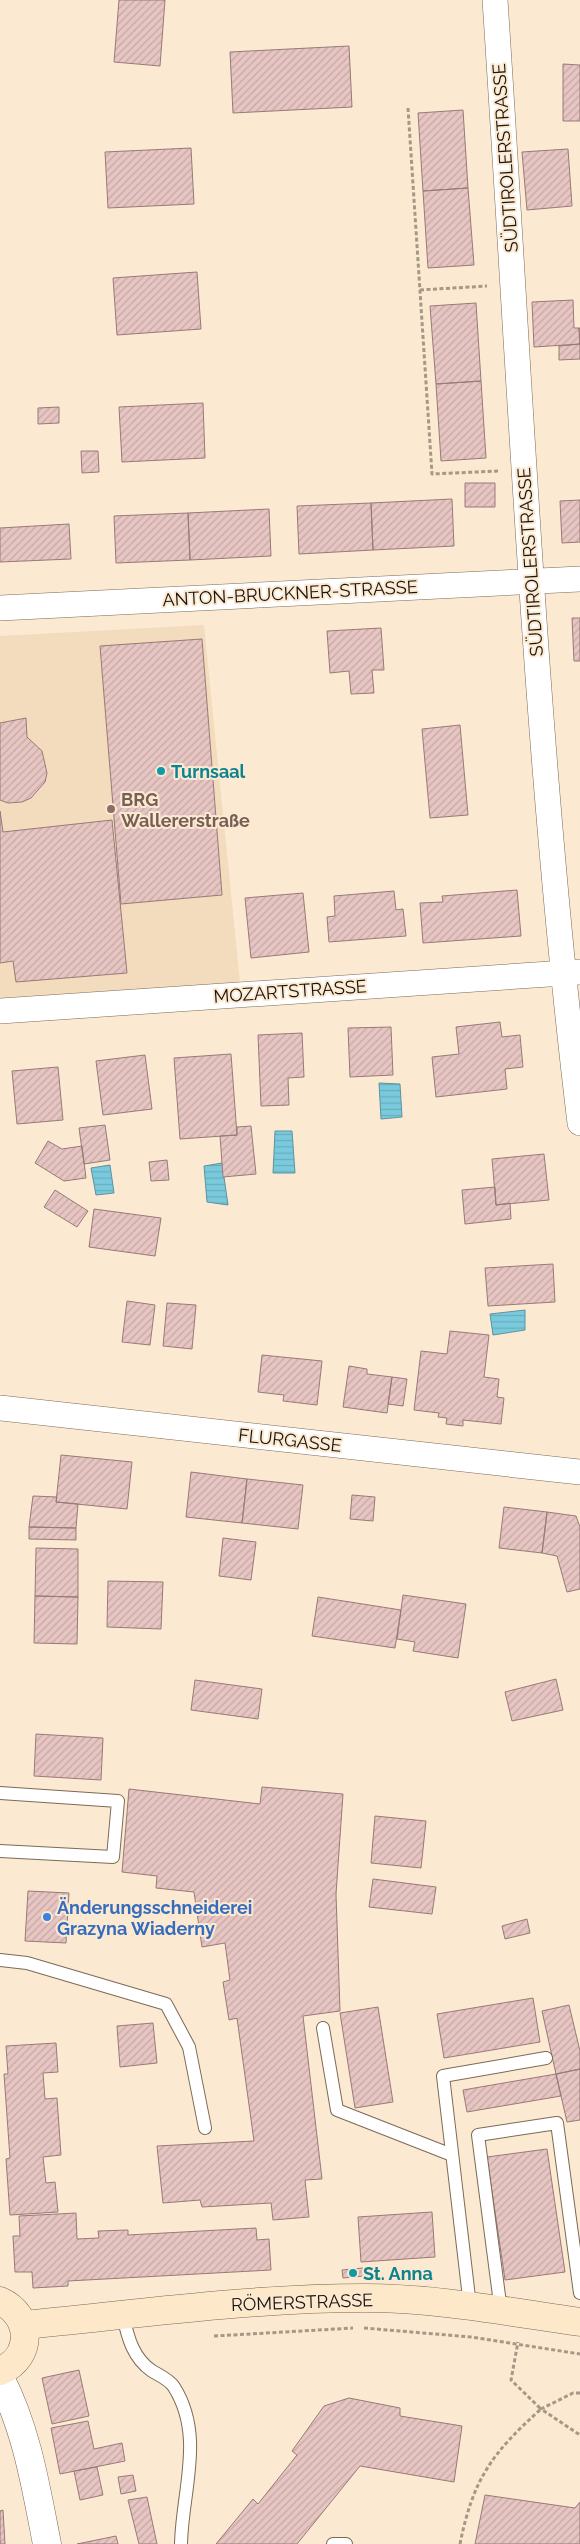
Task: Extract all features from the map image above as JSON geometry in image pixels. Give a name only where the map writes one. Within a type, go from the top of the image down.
[{"type":"main road","name":"RÖMERSTRASSE","points":[[24,2325],[271,2300],[348,2298],[470,2306],[580,2322]]},
{"type":"main road","points":[[0,2301],[18,2314],[24,2325],[26,2342],[19,2358],[9,2368],[0,2371]]},
{"type":"street","name":"SÜDTIROLERSTRASSE","points":[[495,0],[531,582],[571,972],[580,1123]]},
{"type":"street","name":"ANTON-BRUCKNER-STRASSE","points":[[0,608],[580,579]]},
{"type":"street","name":"MOZARTSTRASSE","points":[[0,1011],[571,972]]},
{"type":"street","name":"FLURGASSE","points":[[0,1408],[580,1472]]},
{"type":"street","points":[[0,2378],[12,2402],[29,2456],[47,2544]]},
{"type":"lane","points":[[0,1793],[118,1801],[112,1857],[0,1851]]},
{"type":"lane","points":[[0,1960],[27,1963],[166,2004],[189,2047],[205,2128]]},
{"type":"lane","points":[[323,2028],[338,2110],[452,2155]]},
{"type":"lane","points":[[470,2306],[443,2076],[546,2058]]},
{"type":"lane","points":[[513,2312],[478,2136],[557,2123],[580,2293]]},
{"type":"lane","points":[[123,2316],[128,2340],[141,2363],[173,2385],[190,2424],[190,2455],[181,2523],[181,2544]]},
{"type":"lane","points":[[333,2544],[346,2544]]},
{"type":"path","points":[[408,108],[432,474],[524,470]]},
{"type":"path","points":[[420,290],[513,285]]},
{"type":"path","points":[[513,2312],[518,2343],[511,2380],[541,2409],[580,2435]]},
{"type":"path","points":[[208,2336],[362,2328],[518,2343],[580,2354]]},
{"type":"path","points":[[460,2544],[467,2511],[486,2468],[513,2434],[541,2409],[573,2394],[580,2393]]},
{"type":"shaded area","name":"BRG Wallererstraße","points":[[204,625],[240,983],[0,998],[0,636]]},
{"type":"water","points":[[379,1083],[400,1084],[402,1117],[381,1119]]},
{"type":"water","points":[[275,1131],[292,1131],[295,1173],[273,1173]]},
{"type":"water","points":[[222,1163],[228,1205],[207,1202],[204,1166]]},
{"type":"water","points":[[110,1165],[114,1193],[96,1195],[91,1168]]},
{"type":"water","points":[[525,1310],[525,1330],[493,1335],[490,1314]]},
{"type":"building","points":[[119,0],[165,0],[160,66],[114,62]]},
{"type":"building","points":[[349,46],[352,107],[233,113],[230,52]]},
{"type":"building","points":[[563,64],[580,65],[580,121],[563,121]]},
{"type":"building","points":[[463,110],[468,188],[423,191],[418,113]]},
{"type":"building","points":[[191,148],[194,204],[108,208],[105,152]]},
{"type":"building","points":[[568,149],[572,206],[527,210],[522,152]]},
{"type":"building","points":[[468,188],[474,265],[428,268],[423,191]]},
{"type":"building","points":[[197,272],[201,329],[117,335],[113,278]]},
{"type":"building","points":[[573,300],[574,328],[579,328],[580,344],[534,347],[532,302]]},
{"type":"building","points":[[476,303],[481,381],[436,384],[430,306]]},
{"type":"building","points":[[580,344],[580,359],[559,360],[559,346]]},
{"type":"building","points":[[481,381],[486,458],[441,461],[436,384]]},
{"type":"building","points":[[203,403],[205,458],[122,462],[119,407]]},
{"type":"building","points":[[59,407],[59,423],[38,424],[38,408]]},
{"type":"building","points":[[81,451],[98,451],[99,472],[82,473]]},
{"type":"building","points":[[465,483],[495,483],[495,507],[465,507]]},
{"type":"building","points":[[452,499],[454,546],[373,550],[371,503]]},
{"type":"building","points":[[580,500],[580,542],[562,543],[560,501]]},
{"type":"building","points":[[371,503],[373,550],[299,554],[297,506]]},
{"type":"building","points":[[269,509],[271,556],[190,560],[188,513]]},
{"type":"building","points":[[188,513],[190,560],[116,563],[114,516]]},
{"type":"building","points":[[69,524],[71,559],[0,562],[0,528]]},
{"type":"building","points":[[572,618],[580,618],[580,661],[574,661]]},
{"type":"building","points":[[381,628],[384,670],[372,670],[374,693],[351,694],[349,671],[330,673],[327,631]]},
{"type":"building","name":"Turnsaal","points":[[202,639],[222,895],[121,904],[100,646]]},
{"type":"building","points":[[26,718],[27,737],[42,751],[47,773],[45,782],[31,798],[22,802],[8,803],[0,800],[0,723]]},
{"type":"building","points":[[460,725],[468,815],[430,818],[422,729]]},
{"type":"building","points":[[0,811],[3,832],[112,820],[127,973],[16,982],[13,961],[0,963]]},
{"type":"building","points":[[517,890],[521,936],[423,943],[420,903],[443,902],[442,896]]},
{"type":"building","points":[[394,891],[396,910],[403,909],[406,936],[329,942],[327,917],[335,916],[334,896]]},
{"type":"building","points":[[303,893],[309,952],[251,958],[245,898]]},
{"type":"building","points":[[500,1022],[502,1037],[520,1035],[523,1067],[505,1069],[507,1089],[436,1097],[432,1057],[459,1054],[456,1027]]},
{"type":"building","points":[[391,1027],[393,1075],[350,1077],[348,1028]]},
{"type":"building","points":[[302,1033],[304,1077],[288,1078],[289,1105],[261,1106],[258,1035]]},
{"type":"building","points":[[231,1054],[237,1135],[180,1139],[174,1058]]},
{"type":"building","points":[[145,1055],[152,1109],[103,1115],[96,1061]]},
{"type":"building","points":[[58,1067],[63,1120],[17,1124],[12,1071]]},
{"type":"building","points":[[105,1125],[110,1160],[84,1164],[79,1128]]},
{"type":"building","points":[[251,1126],[256,1174],[223,1177],[220,1136],[237,1135],[237,1127]]},
{"type":"building","points":[[48,1141],[62,1149],[82,1146],[86,1178],[64,1181],[35,1163]]},
{"type":"building","points":[[544,1154],[549,1200],[496,1205],[492,1159]]},
{"type":"building","points":[[167,1160],[169,1180],[151,1181],[149,1162]]},
{"type":"building","points":[[495,1187],[496,1205],[510,1203],[511,1219],[465,1224],[462,1190]]},
{"type":"building","points":[[55,1190],[88,1211],[77,1227],[44,1207]]},
{"type":"building","points":[[94,1209],[161,1218],[155,1256],[89,1247]]},
{"type":"building","points":[[553,1264],[555,1302],[488,1306],[485,1268]]},
{"type":"building","points":[[127,1301],[155,1305],[150,1345],[122,1342]]},
{"type":"building","points":[[167,1303],[196,1305],[192,1349],[163,1346]]},
{"type":"building","points":[[450,1331],[489,1335],[484,1377],[499,1379],[497,1397],[504,1398],[501,1424],[463,1420],[463,1426],[446,1424],[447,1418],[438,1417],[439,1413],[414,1410],[421,1351],[447,1354]]},
{"type":"building","points":[[262,1355],[322,1361],[317,1405],[283,1401],[284,1395],[258,1392]]},
{"type":"building","points":[[349,1366],[367,1369],[367,1374],[392,1377],[387,1413],[343,1407]]},
{"type":"building","points":[[392,1377],[407,1379],[403,1406],[388,1404]]},
{"type":"building","points":[[61,1455],[132,1462],[127,1509],[56,1502]]},
{"type":"building","points":[[191,1472],[247,1479],[242,1523],[186,1517]]},
{"type":"building","points":[[247,1479],[303,1485],[298,1529],[242,1523]]},
{"type":"building","points":[[352,1495],[375,1497],[373,1521],[350,1519]]},
{"type":"building","points":[[33,1496],[57,1497],[56,1502],[78,1504],[76,1528],[29,1527]]},
{"type":"building","points":[[504,1507],[547,1512],[542,1553],[499,1548]]},
{"type":"building","points":[[547,1512],[576,1516],[580,1527],[580,1589],[567,1592],[557,1556],[542,1553]]},
{"type":"building","points":[[29,1527],[76,1528],[76,1540],[29,1539]]},
{"type":"building","points":[[223,1538],[256,1542],[251,1580],[219,1576]]},
{"type":"building","points":[[36,1548],[78,1549],[78,1597],[35,1596]]},
{"type":"building","points":[[108,1581],[163,1582],[161,1629],[107,1627]]},
{"type":"building","points":[[403,1595],[466,1604],[458,1658],[413,1651],[415,1642],[397,1639]]},
{"type":"building","points":[[35,1596],[78,1597],[77,1644],[34,1643]]},
{"type":"building","points":[[318,1597],[401,1610],[395,1648],[312,1636]]},
{"type":"building","points":[[556,1679],[563,1710],[512,1721],[505,1692]]},
{"type":"building","points":[[195,1680],[262,1689],[258,1719],[191,1710]]},
{"type":"building","points":[[36,1734],[103,1738],[101,1780],[34,1776]]},
{"type":"building","points":[[262,1787],[343,1794],[336,1894],[340,2011],[303,2016],[322,2179],[305,2180],[309,2217],[273,2220],[271,2203],[202,2207],[200,2200],[163,2203],[157,2146],[254,2141],[237,2018],[229,2020],[223,1982],[230,1980],[225,1943],[202,1947],[194,1892],[156,1888],[157,1876],[122,1872],[129,1789],[260,1804]]},
{"type":"building","points":[[375,1816],[426,1821],[421,1868],[371,1863]]},
{"type":"building","points":[[373,1879],[436,1887],[432,1914],[369,1907]]},
{"type":"building","name":"Änderungsschneiderei Grazyna Wiaderny","points":[[28,1891],[69,1893],[66,1943],[25,1941]]},
{"type":"building","points":[[527,1919],[530,1933],[505,1939],[502,1926]]},
{"type":"building","points":[[533,1998],[540,2042],[444,2058],[437,2014]]},
{"type":"building","points":[[569,2005],[580,2051],[580,2069],[556,2074],[542,2011]]},
{"type":"building","points":[[378,2007],[393,2102],[355,2108],[340,2013]]},
{"type":"building","points":[[153,2023],[157,2063],[120,2067],[117,2026]]},
{"type":"building","points":[[56,2043],[58,2072],[43,2073],[45,2099],[57,2098],[61,2155],[43,2157],[46,2183],[55,2182],[58,2212],[10,2215],[6,2159],[10,2158],[4,2074],[8,2074],[6,2046]]},
{"type":"building","points":[[580,2069],[580,2120],[567,2122],[556,2074]]},
{"type":"building","points":[[556,2074],[561,2096],[467,2112],[463,2090]]},
{"type":"building","points":[[547,2149],[565,2272],[505,2280],[487,2157]]},
{"type":"building","points":[[432,2212],[435,2257],[361,2262],[358,2217]]},
{"type":"building","points":[[76,2213],[77,2239],[99,2238],[98,2231],[128,2230],[128,2235],[256,2228],[257,2240],[269,2239],[271,2270],[68,2281],[68,2286],[33,2288],[32,2272],[15,2272],[13,2236],[20,2236],[19,2216]]},
{"type":"building","name":"St. Anna","points":[[363,2268],[364,2276],[343,2278],[342,2270]]},
{"type":"building","points":[[79,2370],[89,2416],[52,2424],[42,2378]]},
{"type":"building","points":[[349,2398],[400,2408],[400,2416],[462,2426],[454,2482],[360,2466],[297,2544],[216,2544],[253,2499],[258,2504],[297,2455],[292,2451],[324,2406]]},
{"type":"building","points":[[88,2421],[94,2449],[122,2443],[125,2461],[60,2474],[51,2428]]},
{"type":"building","points":[[97,2467],[103,2495],[80,2500],[74,2471]]},
{"type":"building","points":[[133,2475],[136,2491],[121,2494],[118,2477]]},
{"type":"building","points":[[485,2495],[575,2508],[580,2502],[580,2544],[475,2544]]},
{"type":"building","points":[[147,2497],[157,2544],[139,2544],[128,2500]]},
{"type":"building","points":[[3,2510],[5,2544],[0,2544],[0,2511]]},
{"type":"building","points":[[116,2536],[118,2544],[77,2544]]},
{"type":"place","name":"Turnsaal","points":[[161,771]]},
{"type":"place","name":"BRG Wallererstraße","points":[[111,809]]},
{"type":"place","name":"Änderungsschneiderei Grazyna Wiaderny","points":[[47,1917]]},
{"type":"place","name":"St. Anna","points":[[353,2273]]}]
